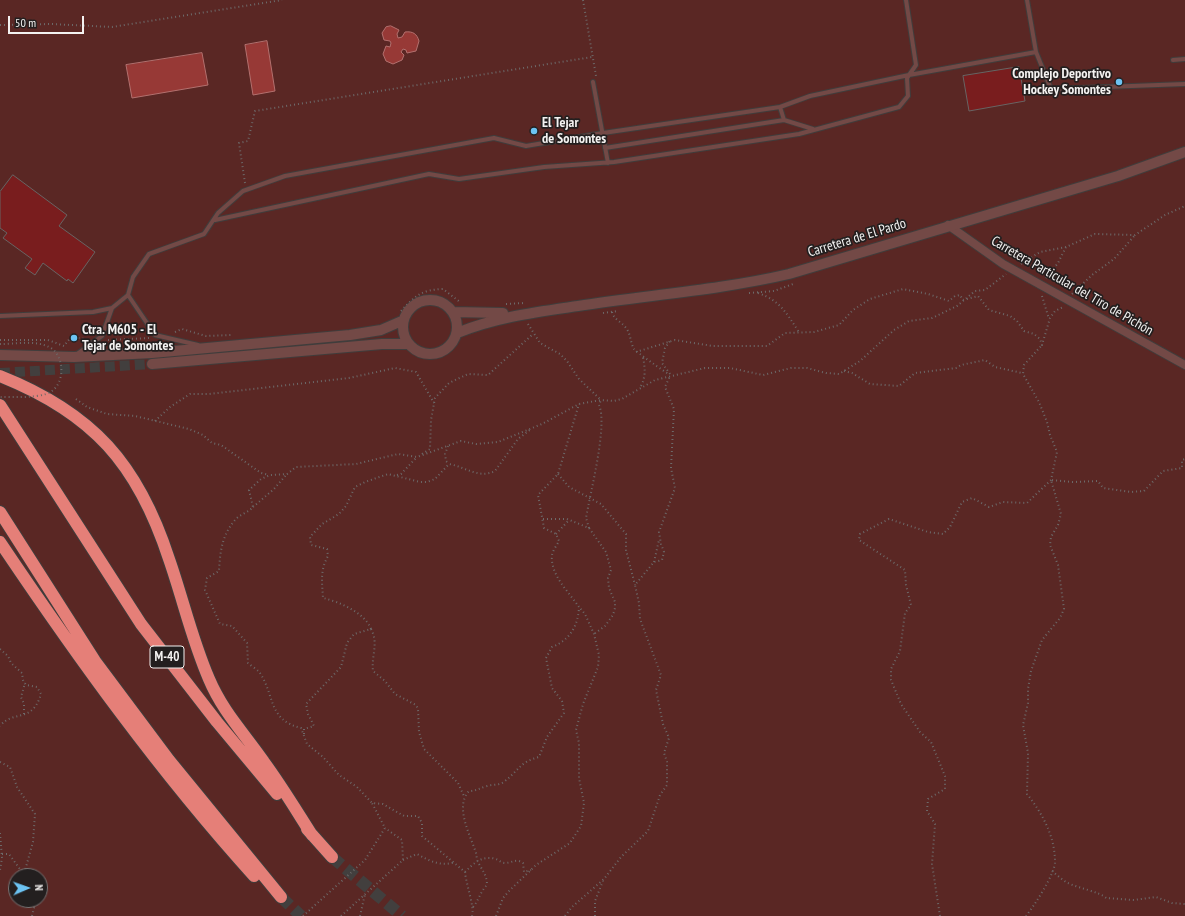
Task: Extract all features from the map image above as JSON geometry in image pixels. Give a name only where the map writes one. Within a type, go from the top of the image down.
[{"type":"highway","points":[[0,376],[29,387],[69,410],[104,440],[136,482],[169,558],[196,649],[222,708],[264,762],[312,835]]},
{"type":"highway","name":"M-40","points":[[0,405],[141,624],[217,722],[332,857]]},
{"type":"highway","points":[[0,512],[95,661],[170,760],[279,899],[229,848],[125,720],[76,653],[0,542]]},
{"type":"street","name":"Carretera de El Pardo","points":[[457,333],[492,320],[529,313],[750,283],[789,274],[948,225],[1118,176],[1185,152]]},
{"type":"street","name":"Carretera Particular del Tiro de Pichón","points":[[948,225],[1011,269],[1185,365]]},
{"type":"street","points":[[0,355],[74,356],[152,353],[350,335],[381,330],[401,317],[416,303],[426,300],[441,302],[453,312],[457,322],[457,333],[452,342],[445,349],[436,353],[426,354],[417,351],[409,344],[404,333],[401,317]]},
{"type":"street","name":"Carretera de El Pardo","points":[[453,312],[529,313]]},
{"type":"street","points":[[152,364],[382,344],[409,344]]},
{"type":"lane","points":[[215,220],[429,174],[459,179],[544,167],[608,163],[798,134],[899,107],[908,96],[907,78],[916,65],[906,0]]},
{"type":"lane","points":[[1027,0],[1036,52],[1051,89],[1185,84]]},
{"type":"lane","points":[[0,316],[93,312],[112,308],[128,295],[133,277],[149,254],[204,234],[215,220],[218,213],[246,190],[285,176],[494,138],[526,146],[602,133],[780,107],[810,96],[909,75],[1036,52]]},
{"type":"lane","points":[[1173,60],[1185,59]]},
{"type":"lane","points":[[595,80],[602,133],[608,163]]},
{"type":"lane","points":[[780,107],[784,120]]},
{"type":"lane","points":[[605,148],[784,120],[814,129]]},
{"type":"lane","points":[[128,295],[155,335],[206,348]]},
{"type":"lane","points":[[74,356],[102,336],[112,308]]},
{"type":"path","points":[[0,25],[51,24],[112,27],[282,0]]},
{"type":"path","points":[[582,0],[595,80]]},
{"type":"path","points":[[246,190],[239,142],[248,141],[255,111],[592,56]]},
{"type":"path","points":[[448,446],[445,454],[446,461],[449,464],[460,466],[477,474],[489,474],[495,472],[518,439],[529,430],[579,404],[601,400],[614,401],[622,399],[641,386],[671,375],[680,375],[705,368],[730,368],[763,375],[791,368],[807,368],[826,373],[839,374],[860,361],[894,330],[909,321],[932,318],[957,306],[975,291],[985,290],[1011,269],[1040,252],[1066,247],[1096,234],[1135,234],[1165,215],[1185,206]]},
{"type":"path","points":[[1050,320],[1040,293],[1041,286],[1058,263],[1066,247]]},
{"type":"path","points":[[401,317],[416,295],[429,290],[443,289],[463,305]]},
{"type":"path","points":[[636,352],[675,340],[713,346],[767,346],[785,333],[814,332],[839,325],[853,310],[870,299],[903,289],[928,294],[948,301],[955,296],[960,295],[963,300]]},
{"type":"path","points":[[757,292],[772,298],[781,306],[799,332]]},
{"type":"path","points":[[610,301],[613,314],[628,331],[633,348],[636,352],[652,361],[664,372],[671,375]]},
{"type":"path","points":[[502,304],[526,303],[529,313],[528,324],[533,334],[540,343],[560,354],[567,361],[579,379],[601,400]]},
{"type":"path","points":[[0,340],[48,340],[64,346],[71,337],[96,341],[160,337],[182,329],[206,336],[236,334]]},
{"type":"path","points":[[473,907],[480,899],[481,891],[487,885],[484,870],[477,861],[476,851],[472,843],[462,810],[464,796],[458,783],[424,749],[419,732],[418,709],[416,705],[395,694],[385,681],[373,671],[372,659],[374,654],[375,638],[368,623],[359,614],[323,598],[321,573],[323,564],[328,556],[327,549],[311,545],[310,537],[322,524],[339,514],[346,506],[355,487],[382,476],[401,474],[417,457],[430,449],[431,420],[435,398],[449,383],[468,374],[488,375],[533,334]]},
{"type":"path","points":[[671,341],[665,348],[662,363],[671,375]]},
{"type":"path","points":[[0,344],[42,344],[50,347],[58,356],[62,375],[53,391],[46,394],[0,397]]},
{"type":"path","points":[[1026,916],[1048,883],[1055,863],[1051,839],[1039,809],[1027,794],[1028,753],[1023,726],[1028,703],[1028,689],[1031,671],[1042,640],[1060,618],[1064,609],[1058,565],[1050,545],[1051,537],[1058,524],[1061,514],[1051,480],[1057,452],[1042,408],[1023,374],[1024,365],[1042,345]]},
{"type":"path","points":[[641,386],[645,368],[643,357]]},
{"type":"path","points":[[843,371],[852,373],[870,384],[899,386],[915,373],[931,370],[945,370],[985,360],[995,367],[1023,374]]},
{"type":"path","points":[[155,421],[170,407],[190,394],[209,394],[349,378],[395,368],[416,372],[434,403]]},
{"type":"path","points":[[654,562],[662,560],[664,552],[659,532],[675,488],[671,468],[674,410],[665,388],[671,375]]},
{"type":"path","points":[[76,399],[87,407],[107,414],[126,415],[189,429],[203,435],[212,443],[221,445],[261,473],[270,475],[287,474]]},
{"type":"path","points":[[594,634],[605,626],[613,615],[615,608],[609,588],[608,578],[611,570],[609,560],[589,528],[586,518],[601,434],[602,412],[599,406],[601,400]]},
{"type":"path","points":[[496,916],[503,898],[531,870],[570,843],[581,826],[584,803],[579,778],[579,742],[576,730],[583,704],[598,667],[598,655],[594,634],[585,614],[560,582],[555,571],[552,555],[559,540],[556,534],[544,528],[538,495],[558,474],[579,404]]},
{"type":"path","points":[[403,860],[402,840],[385,828],[372,803],[357,787],[339,775],[323,757],[307,744],[301,728],[290,725],[279,718],[259,672],[248,663],[247,643],[232,626],[220,624],[205,590],[207,578],[219,571],[222,538],[236,519],[248,513],[296,467],[356,464],[398,454],[417,457],[461,441],[476,444],[498,442],[542,424]]},
{"type":"path","points":[[940,916],[932,864],[935,824],[927,811],[928,799],[945,789],[945,776],[931,742],[920,732],[902,704],[892,680],[891,669],[900,651],[905,613],[911,605],[906,585],[905,570],[859,540],[860,534],[889,519],[928,532],[943,534],[950,527],[962,502],[972,498],[989,507],[1003,502],[1027,503],[1051,480],[1073,482],[1098,481],[1104,488],[1131,492],[1144,491],[1163,471],[1182,468],[1182,460],[1185,459]]},
{"type":"path","points":[[396,475],[420,482],[427,482],[435,479],[449,464]]},
{"type":"path","points":[[558,474],[568,487],[601,504],[626,534],[626,550],[640,603],[640,619],[660,675],[656,690],[663,724],[669,738],[664,753],[668,762],[667,785],[660,794],[656,814],[648,831],[620,857],[604,879],[572,907],[565,916]]},
{"type":"path","points":[[253,507],[249,490],[261,479],[270,475]]},
{"type":"path","points":[[543,519],[569,520],[589,528]]},
{"type":"path","points":[[556,534],[569,520]]},
{"type":"path","points":[[635,585],[654,562],[660,538]]},
{"type":"path","points":[[464,796],[469,791],[475,791],[489,785],[494,786],[505,782],[527,760],[539,757],[547,737],[564,713],[562,701],[552,688],[546,658],[552,647],[560,644],[573,633],[579,618],[579,607]]},
{"type":"path","points":[[304,735],[304,729],[314,726],[308,714],[306,704],[341,668],[347,643],[354,634],[371,630]]},
{"type":"path","points":[[0,649],[8,656],[11,663],[22,673],[25,683],[21,697],[24,704],[24,715]]},
{"type":"path","points":[[0,726],[13,718],[29,714],[38,704],[41,694],[37,687],[26,685],[25,683]]},
{"type":"path","points":[[0,762],[10,767],[17,787],[35,814],[34,836],[27,868]]},
{"type":"path","points":[[372,803],[384,804],[404,816],[418,816],[422,824],[422,836],[456,862],[466,872]]},
{"type":"path","points":[[303,916],[365,860],[385,828]]},
{"type":"path","points":[[0,833],[2,854],[0,870]]},
{"type":"path","points":[[2,854],[9,854],[20,868]]},
{"type":"path","points":[[341,916],[403,860],[418,854],[430,861],[446,865],[456,862]]},
{"type":"path","points":[[472,916],[474,911],[466,885],[466,872],[477,861],[485,858],[508,863],[512,860],[518,860],[523,863],[524,872],[531,870]]},
{"type":"path","points":[[1052,871],[1066,882],[1088,891],[1102,893],[1106,898],[1134,900],[1156,897],[1172,904],[1185,904]]},
{"type":"path","points":[[595,916],[595,901],[604,879]]},
{"type":"path","points":[[360,916],[365,893]]},
{"type":"shaded area","points":[[0,0],[1185,0],[1185,916],[0,916]]},
{"type":"shaded area","points":[[391,26],[399,30],[397,34],[398,38],[402,37],[405,32],[410,32],[417,36],[419,41],[416,51],[407,53],[406,50],[403,49],[401,52],[404,55],[402,60],[393,64],[386,61],[383,54],[386,46],[390,47],[391,43],[390,41],[384,40],[382,33],[386,27]]},
{"type":"shaded area","points":[[267,41],[275,91],[253,95],[245,45]]},
{"type":"shaded area","points":[[202,53],[208,85],[132,98],[126,65]]},
{"type":"building","points":[[1019,67],[1025,101],[969,111],[963,76]]},
{"type":"building","points":[[13,175],[67,215],[59,226],[95,252],[73,283],[68,279],[67,281],[43,263],[35,275],[25,268],[32,259],[3,238],[7,233],[0,228],[0,192]]},
{"type":"tunnel","points":[[0,373],[152,364]]},
{"type":"tunnel","points":[[332,857],[402,916]]},
{"type":"tunnel","points":[[281,897],[301,916]]},
{"type":"place","name":"Complejo Deportivo Hockey Somontes","points":[[1119,82]]},
{"type":"place","name":"El Tejar de Somontes","points":[[534,131]]},
{"type":"place","name":"Ctra. M605 - El Tejar de Somontes","points":[[74,338]]}]
